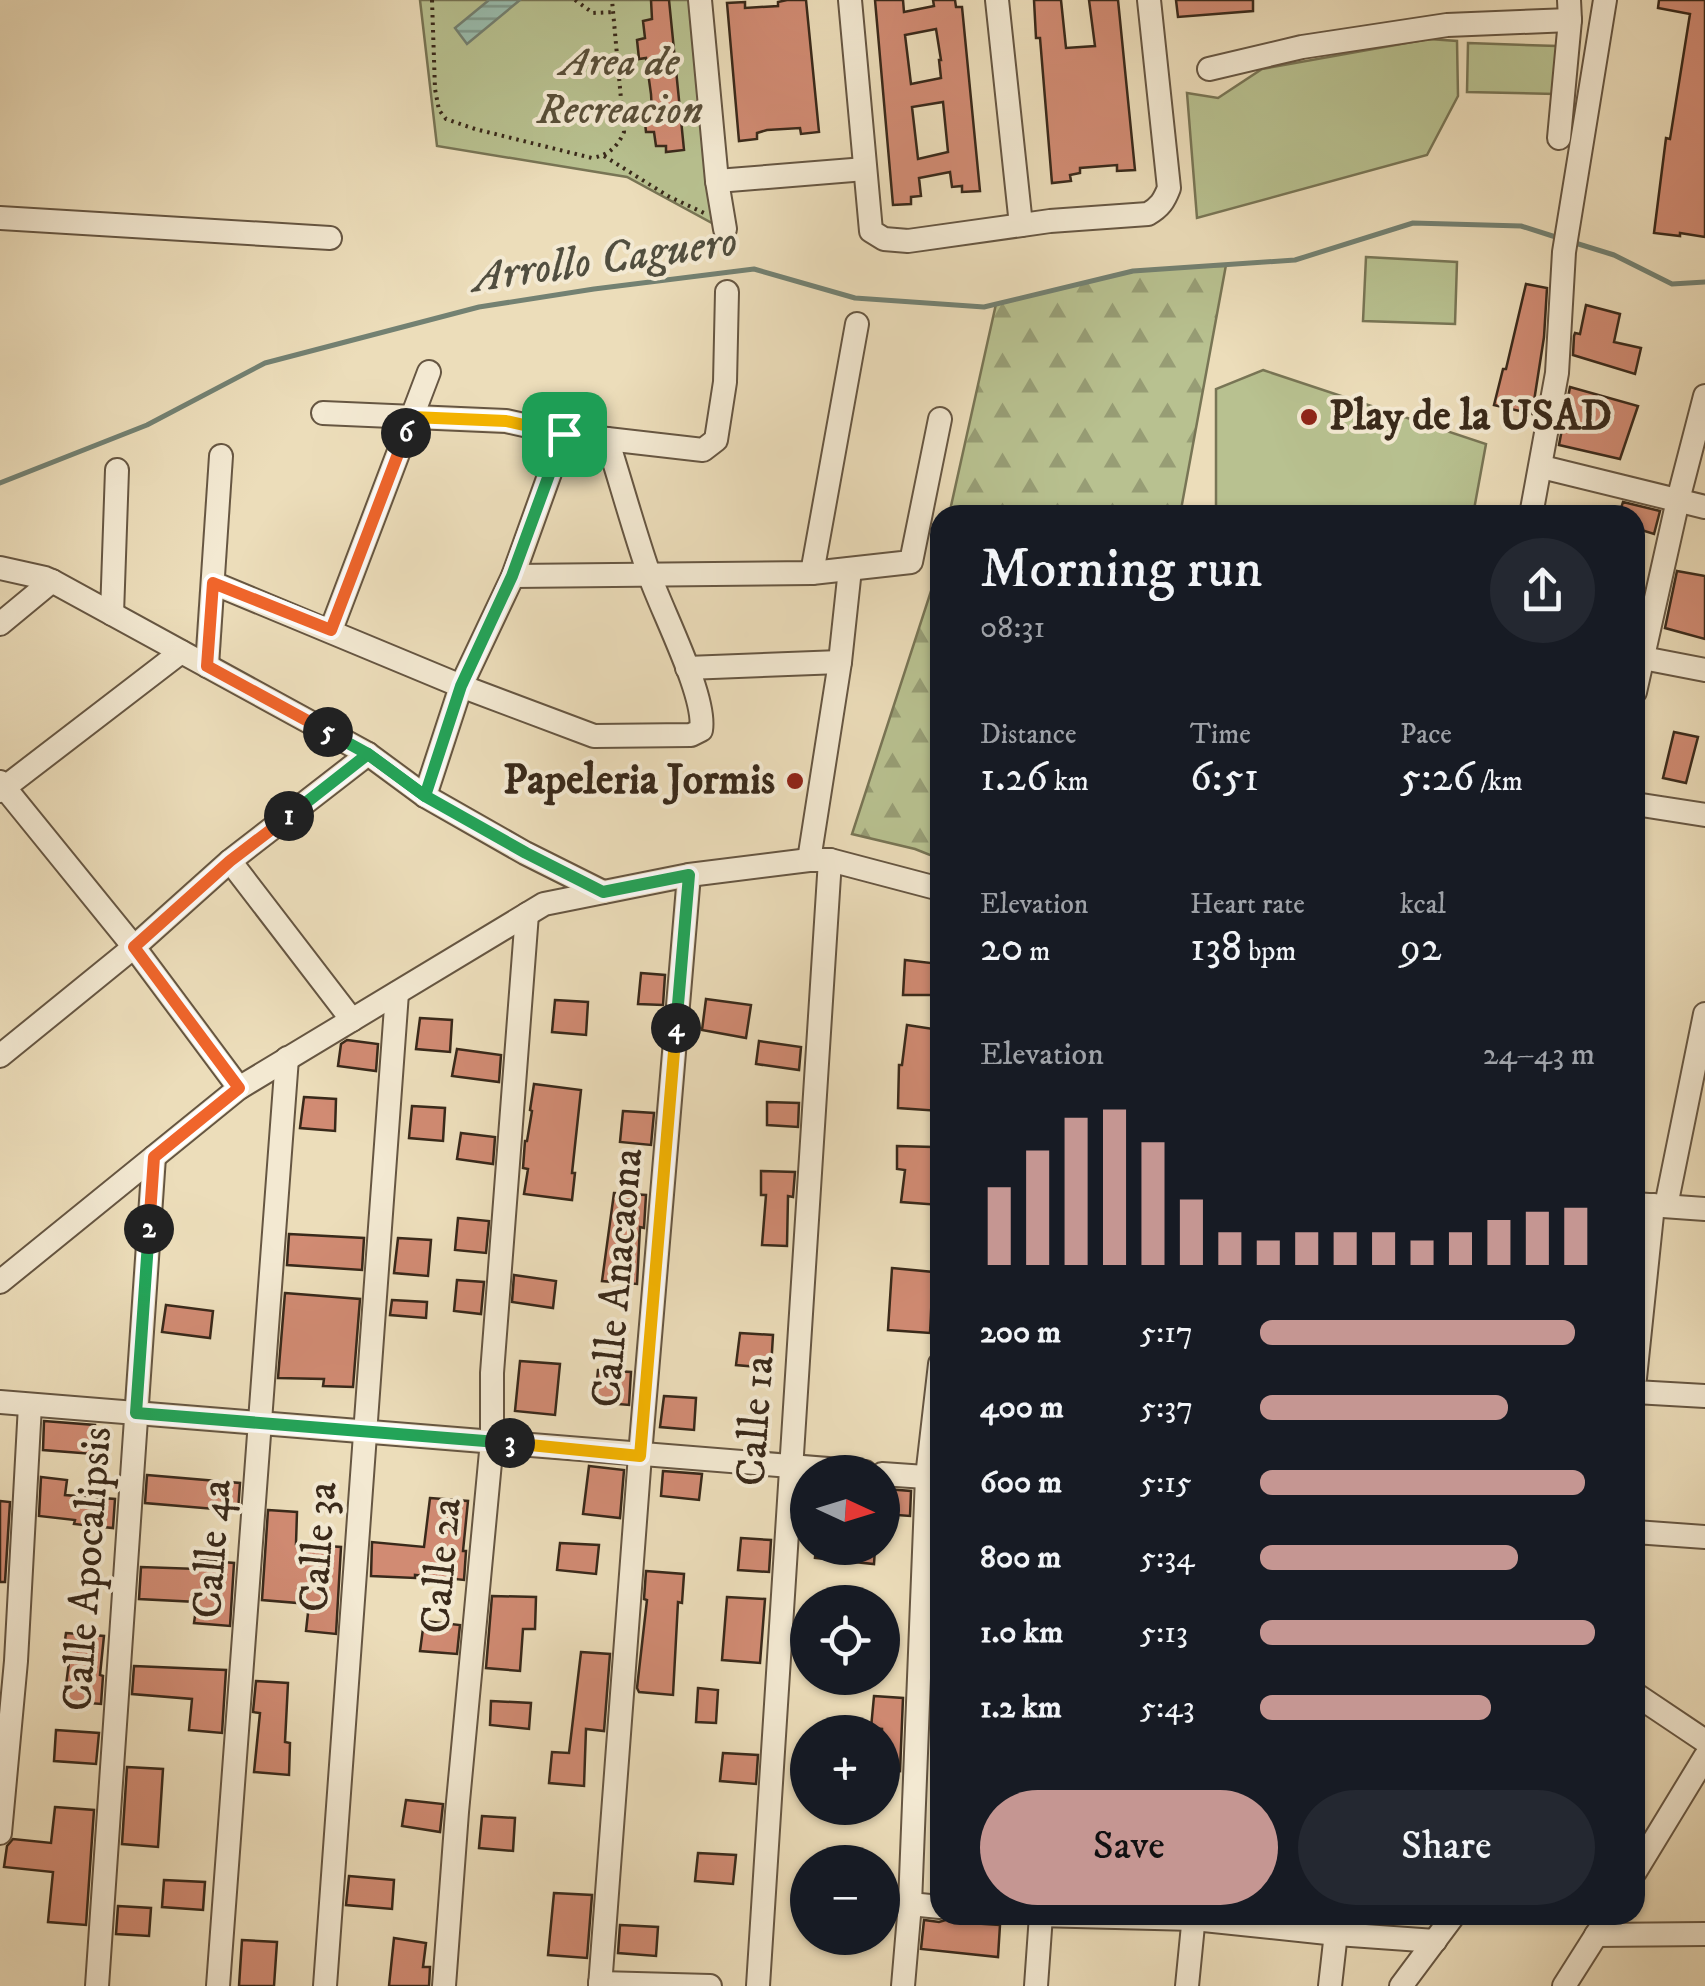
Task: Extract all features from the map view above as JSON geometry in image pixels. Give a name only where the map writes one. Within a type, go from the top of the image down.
[{"type":"street","points":[[700,0],[723,220]]},
{"type":"street","points":[[850,0],[871,230],[884,240],[908,241],[1021,225],[1148,214],[1158,208],[1169,188],[1149,0]]},
{"type":"street","points":[[996,0],[1021,225]]},
{"type":"street","points":[[1533,505],[1557,373],[1564,252],[1605,0]]},
{"type":"street","points":[[1209,69],[1302,47],[1570,10],[1559,138]]},
{"type":"street","points":[[717,181],[865,169]]},
{"type":"street","points":[[0,218],[330,238]]},
{"type":"street","points":[[322,413],[506,421],[564,434],[704,450],[716,440],[724,382],[727,292]]},
{"type":"street","points":[[812,573],[857,324]]},
{"type":"street","points":[[331,630],[429,372]]},
{"type":"street","points":[[1645,649],[1705,396]]},
{"type":"street","points":[[512,576],[812,573],[910,562],[940,419]]},
{"type":"street","points":[[425,796],[461,686],[512,576],[564,434]]},
{"type":"street","points":[[213,583],[461,686],[594,736],[691,735],[701,730],[703,718],[649,574],[607,439]]},
{"type":"street","points":[[207,666],[222,456]]},
{"type":"street","points":[[1542,467],[1705,507]]},
{"type":"street","points":[[112,614],[117,470]]},
{"type":"street","points":[[0,568],[52,581],[368,754],[425,796],[603,892]]},
{"type":"street","name":"Calle 1a","points":[[792,1455],[819,860],[850,569]]},
{"type":"street","points":[[0,624],[52,581]]},
{"type":"street","points":[[181,652],[1,787],[134,947],[239,1088]]},
{"type":"street","points":[[1645,658],[1705,670]]},
{"type":"street","points":[[687,668],[840,662]]},
{"type":"street","points":[[0,1056],[134,947],[230,861],[368,754]]},
{"type":"street","points":[[1645,806],[1705,815]]},
{"type":"street","points":[[0,1282],[239,1088],[544,904],[689,875],[819,860],[930,888]]},
{"type":"street","points":[[230,861],[352,1020]]},
{"type":"street","name":"Calle Anacaona","points":[[600,1984],[689,875]]},
{"type":"street","name":"Calle 2a","points":[[444,1986],[456,1812],[492,1442],[492,1373],[528,914]]},
{"type":"street","name":"Calle 3a","points":[[325,1986],[397,993]]},
{"type":"street","points":[[1645,1270],[1651,1205],[1705,1014]]},
{"type":"street","name":"Calle 4a","points":[[218,1986],[288,1058]]},
{"type":"street","name":"Calle Apocalipsis","points":[[97,1986],[154,1157]]},
{"type":"street","points":[[1651,1205],[1705,1209]]},
{"type":"street","points":[[1645,1393],[1705,1396]]},
{"type":"street","points":[[0,1402],[790,1467]]},
{"type":"street","points":[[0,1833],[16,1661],[30,1405]]},
{"type":"street","points":[[900,1475],[930,1478]]},
{"type":"street","name":"Calle 1a","points":[[758,1986],[790,1483]]},
{"type":"street","points":[[1645,1533],[1705,1537]]},
{"type":"street","points":[[903,1986],[930,1534]]},
{"type":"street","points":[[1645,1701],[1705,1740]]},
{"type":"street","points":[[1645,1856],[1705,1757]]},
{"type":"street","points":[[910,1904],[930,1906]]},
{"type":"street","points":[[1036,1986],[1039,1925]]},
{"type":"street","points":[[1187,1986],[1193,1925]]},
{"type":"street","points":[[1330,1986],[1337,1925]]},
{"type":"street","points":[[1343,1925],[1434,1941]]},
{"type":"street","points":[[1401,1986],[1446,1925]]},
{"type":"street","points":[[1564,1986],[1603,1925],[1705,1934]]},
{"type":"street","points":[[600,1984],[710,1986]]},
{"type":"path","points":[[432,0],[435,89],[438,110],[446,119],[592,158],[604,156],[618,144],[624,132],[612,0]]},
{"type":"path","points":[[576,0],[592,12],[614,12]]},
{"type":"path","points":[[604,156],[688,207],[723,220]]},
{"type":"green space","name":"Area de Recreacion","points":[[420,0],[700,0],[723,229],[627,177],[437,146]]},
{"type":"green space","points":[[1429,39],[1457,41],[1458,96],[1427,155],[1197,218],[1187,93],[1218,98],[1262,69]]},
{"type":"green space","points":[[1468,43],[1557,46],[1555,94],[1467,92]]},
{"type":"green space","points":[[1366,257],[1457,262],[1455,324],[1363,321]]},
{"type":"green space","points":[[1226,265],[1182,505],[951,505],[996,304],[1133,271]]},
{"type":"green space","name":"Play de la USAD","points":[[1263,370],[1486,444],[1475,505],[1216,505],[1216,389]]},
{"type":"green space","points":[[930,594],[930,855],[852,834]]},
{"type":"shaded area","points":[[489,0],[520,0],[467,44],[455,28]]},
{"type":"building","points":[[651,0],[669,0],[684,150],[666,152],[666,146],[656,146],[654,132],[646,132],[644,113],[652,112],[651,94],[646,58],[639,59],[637,40],[645,38],[643,21],[652,19]]},
{"type":"building","points":[[806,0],[819,132],[801,134],[800,128],[767,130],[757,133],[757,139],[739,141],[727,3],[745,2],[745,8],[778,6],[778,2]]},
{"type":"building","points":[[875,0],[903,0],[904,12],[934,6],[933,0],[955,0],[956,7],[962,7],[980,191],[962,192],[962,186],[952,187],[950,172],[919,178],[921,196],[911,197],[911,204],[893,205]],"holes":[[[936,29],[941,78],[911,84],[905,35]],[[943,102],[948,152],[918,159],[912,107]]]},
{"type":"building","points":[[1034,0],[1061,0],[1066,48],[1095,46],[1089,0],[1118,0],[1135,170],[1117,171],[1117,165],[1080,168],[1080,173],[1070,175],[1071,181],[1052,183]]},
{"type":"building","points":[[1176,0],[1253,0],[1253,11],[1178,17]]},
{"type":"building","points":[[1659,0],[1705,0],[1705,237],[1654,233],[1666,138],[1670,139],[1690,14],[1658,8]]},
{"type":"building","points":[[1526,284],[1547,288],[1532,414],[1494,405]]},
{"type":"building","points":[[1586,305],[1620,314],[1614,342],[1641,348],[1635,374],[1573,355],[1574,336],[1580,334]]},
{"type":"building","points":[[1570,387],[1638,406],[1620,459],[1559,445]]},
{"type":"building","points":[[1645,507],[1660,511],[1654,534],[1645,531]]},
{"type":"building","points":[[1677,571],[1705,576],[1705,639],[1665,628]]},
{"type":"building","points":[[1674,732],[1698,737],[1686,783],[1663,778]]},
{"type":"building","points":[[905,960],[930,963],[930,995],[903,995]]},
{"type":"building","points":[[641,973],[665,975],[663,1005],[638,1004]]},
{"type":"building","points":[[706,999],[751,1005],[746,1038],[702,1030]]},
{"type":"building","points":[[555,1000],[588,1002],[586,1035],[552,1032]]},
{"type":"building","points":[[420,1018],[452,1020],[450,1052],[416,1049]]},
{"type":"building","points":[[907,1025],[930,1028],[930,1110],[898,1108]]},
{"type":"building","points":[[347,1040],[378,1044],[376,1071],[338,1066],[341,1044]]},
{"type":"building","points":[[759,1041],[801,1047],[799,1070],[756,1064]]},
{"type":"building","points":[[457,1049],[501,1055],[499,1082],[452,1076]]},
{"type":"building","points":[[534,1084],[581,1090],[572,1200],[524,1194],[528,1169],[523,1168],[525,1141]]},
{"type":"building","points":[[304,1097],[336,1099],[335,1131],[300,1128]]},
{"type":"building","points":[[767,1102],[799,1103],[798,1127],[767,1125]]},
{"type":"building","points":[[412,1106],[445,1108],[443,1141],[409,1138]]},
{"type":"building","points":[[623,1111],[654,1113],[651,1145],[620,1142]]},
{"type":"building","points":[[461,1133],[495,1137],[493,1164],[457,1159]]},
{"type":"building","points":[[897,1146],[930,1147],[930,1204],[901,1202],[905,1170],[897,1169]]},
{"type":"building","points":[[761,1171],[795,1172],[793,1197],[788,1196],[787,1246],[762,1245],[766,1195],[761,1195]]},
{"type":"building","points":[[614,1193],[646,1195],[637,1284],[602,1281]]},
{"type":"building","points":[[458,1218],[489,1221],[486,1253],[455,1250]]},
{"type":"building","points":[[289,1234],[364,1238],[362,1270],[287,1265]]},
{"type":"building","points":[[398,1238],[431,1240],[428,1276],[394,1273]]},
{"type":"building","points":[[892,1268],[930,1272],[930,1333],[888,1330]]},
{"type":"building","points":[[514,1275],[556,1281],[553,1308],[512,1302]]},
{"type":"building","points":[[457,1280],[484,1282],[481,1314],[454,1311]]},
{"type":"building","points":[[285,1293],[360,1299],[353,1387],[323,1386],[324,1379],[278,1378]]},
{"type":"building","points":[[392,1300],[427,1302],[426,1318],[390,1315]]},
{"type":"building","points":[[166,1305],[213,1311],[210,1338],[162,1332]]},
{"type":"building","points":[[740,1333],[773,1335],[771,1368],[736,1365]]},
{"type":"building","points":[[520,1361],[560,1364],[555,1415],[515,1411]]},
{"type":"building","points":[[598,1370],[631,1372],[629,1405],[595,1402]]},
{"type":"building","points":[[664,1396],[696,1398],[694,1430],[660,1427]]},
{"type":"building","points":[[44,1421],[95,1425],[93,1454],[43,1450]]},
{"type":"building","points":[[589,1466],[624,1470],[620,1518],[583,1514]]},
{"type":"building","points":[[663,1471],[702,1474],[699,1500],[661,1496]]},
{"type":"building","points":[[147,1475],[240,1483],[238,1511],[145,1503]]},
{"type":"building","points":[[41,1477],[67,1480],[65,1495],[115,1499],[113,1528],[39,1516]]},
{"type":"building","points":[[900,1490],[911,1491],[910,1516],[900,1515]]},
{"type":"building","points":[[430,1498],[468,1501],[464,1580],[371,1576],[372,1542],[424,1547]]},
{"type":"building","points":[[0,1501],[10,1502],[5,1582],[0,1582]]},
{"type":"building","points":[[268,1510],[297,1512],[296,1544],[341,1547],[336,1634],[306,1631],[309,1604],[262,1600]]},
{"type":"building","points":[[741,1538],[771,1540],[769,1572],[738,1570]]},
{"type":"building","points":[[560,1543],[599,1545],[596,1574],[557,1570]]},
{"type":"building","points":[[199,1560],[234,1563],[230,1626],[194,1623],[197,1602],[139,1599],[141,1567],[198,1569]]},
{"type":"building","points":[[646,1571],[684,1574],[682,1603],[678,1602],[673,1695],[639,1692],[637,1688],[647,1600]]},
{"type":"building","points":[[492,1596],[536,1597],[535,1629],[523,1629],[520,1671],[486,1668]]},
{"type":"building","points":[[727,1597],[765,1599],[760,1663],[722,1660]]},
{"type":"building","points":[[424,1621],[460,1625],[457,1654],[420,1651]]},
{"type":"building","points":[[66,1633],[104,1636],[101,1704],[64,1701],[69,1662],[62,1661]]},
{"type":"building","points":[[581,1652],[610,1654],[604,1731],[586,1729],[584,1786],[549,1783],[552,1752],[569,1753]]},
{"type":"building","points":[[134,1666],[226,1670],[222,1733],[189,1730],[192,1699],[132,1694]]},
{"type":"building","points":[[256,1681],[288,1683],[285,1742],[290,1743],[289,1775],[254,1772],[260,1713],[253,1712]]},
{"type":"building","points":[[698,1688],[718,1690],[716,1723],[696,1722]]},
{"type":"building","points":[[874,1696],[903,1698],[900,1771],[900,1715],[872,1715]]},
{"type":"building","points":[[491,1701],[531,1703],[529,1729],[490,1725]]},
{"type":"building","points":[[56,1730],[99,1733],[96,1764],[54,1761]]},
{"type":"building","points":[[723,1753],[758,1755],[756,1784],[720,1781]]},
{"type":"building","points":[[127,1767],[163,1769],[158,1847],[122,1844]]},
{"type":"building","points":[[406,1800],[443,1804],[440,1832],[402,1826]]},
{"type":"building","points":[[55,1807],[94,1810],[86,1925],[48,1922],[53,1872],[4,1867],[7,1846],[13,1839],[51,1843]]},
{"type":"building","points":[[482,1816],[515,1818],[513,1851],[479,1848]]},
{"type":"building","points":[[698,1853],[736,1855],[733,1884],[695,1881]]},
{"type":"building","points":[[349,1876],[394,1880],[392,1909],[346,1905]]},
{"type":"building","points":[[164,1880],[205,1882],[203,1910],[162,1907]]},
{"type":"building","points":[[554,1893],[592,1895],[587,1958],[548,1955]]},
{"type":"building","points":[[118,1906],[151,1908],[149,1936],[116,1934]]},
{"type":"building","points":[[924,1920],[930,1921],[930,1925],[1000,1925],[998,1957],[921,1949]]},
{"type":"building","points":[[620,1925],[658,1927],[656,1956],[618,1953]]},
{"type":"building","points":[[394,1938],[426,1943],[423,1967],[430,1967],[429,1986],[389,1986]]},
{"type":"building","points":[[242,1940],[277,1942],[274,1986],[239,1986]]},
{"type":"waterway","name":"Arrollo Caguero","points":[[0,483],[147,425],[265,363],[479,307],[594,289],[754,269],[855,298],[984,307],[1133,271],[1295,260],[1413,223],[1521,226],[1562,239]]},
{"type":"waterway","name":"Arrollo Caguero","points":[[1572,242],[1614,255],[1672,284],[1705,282]]},
{"type":"place","name":"Play de la USAD","points":[[1309,417]]},
{"type":"place","name":"Papeleria Jormis","points":[[795,781]]},
{"type":"route","points":[[564,434],[506,421],[412,417],[331,630],[213,583],[207,666],[368,754],[425,796],[603,892],[689,875],[640,1456],[136,1413],[154,1157],[239,1088],[134,947],[230,861],[368,754],[425,796],[461,686],[512,576],[564,434]]}]
